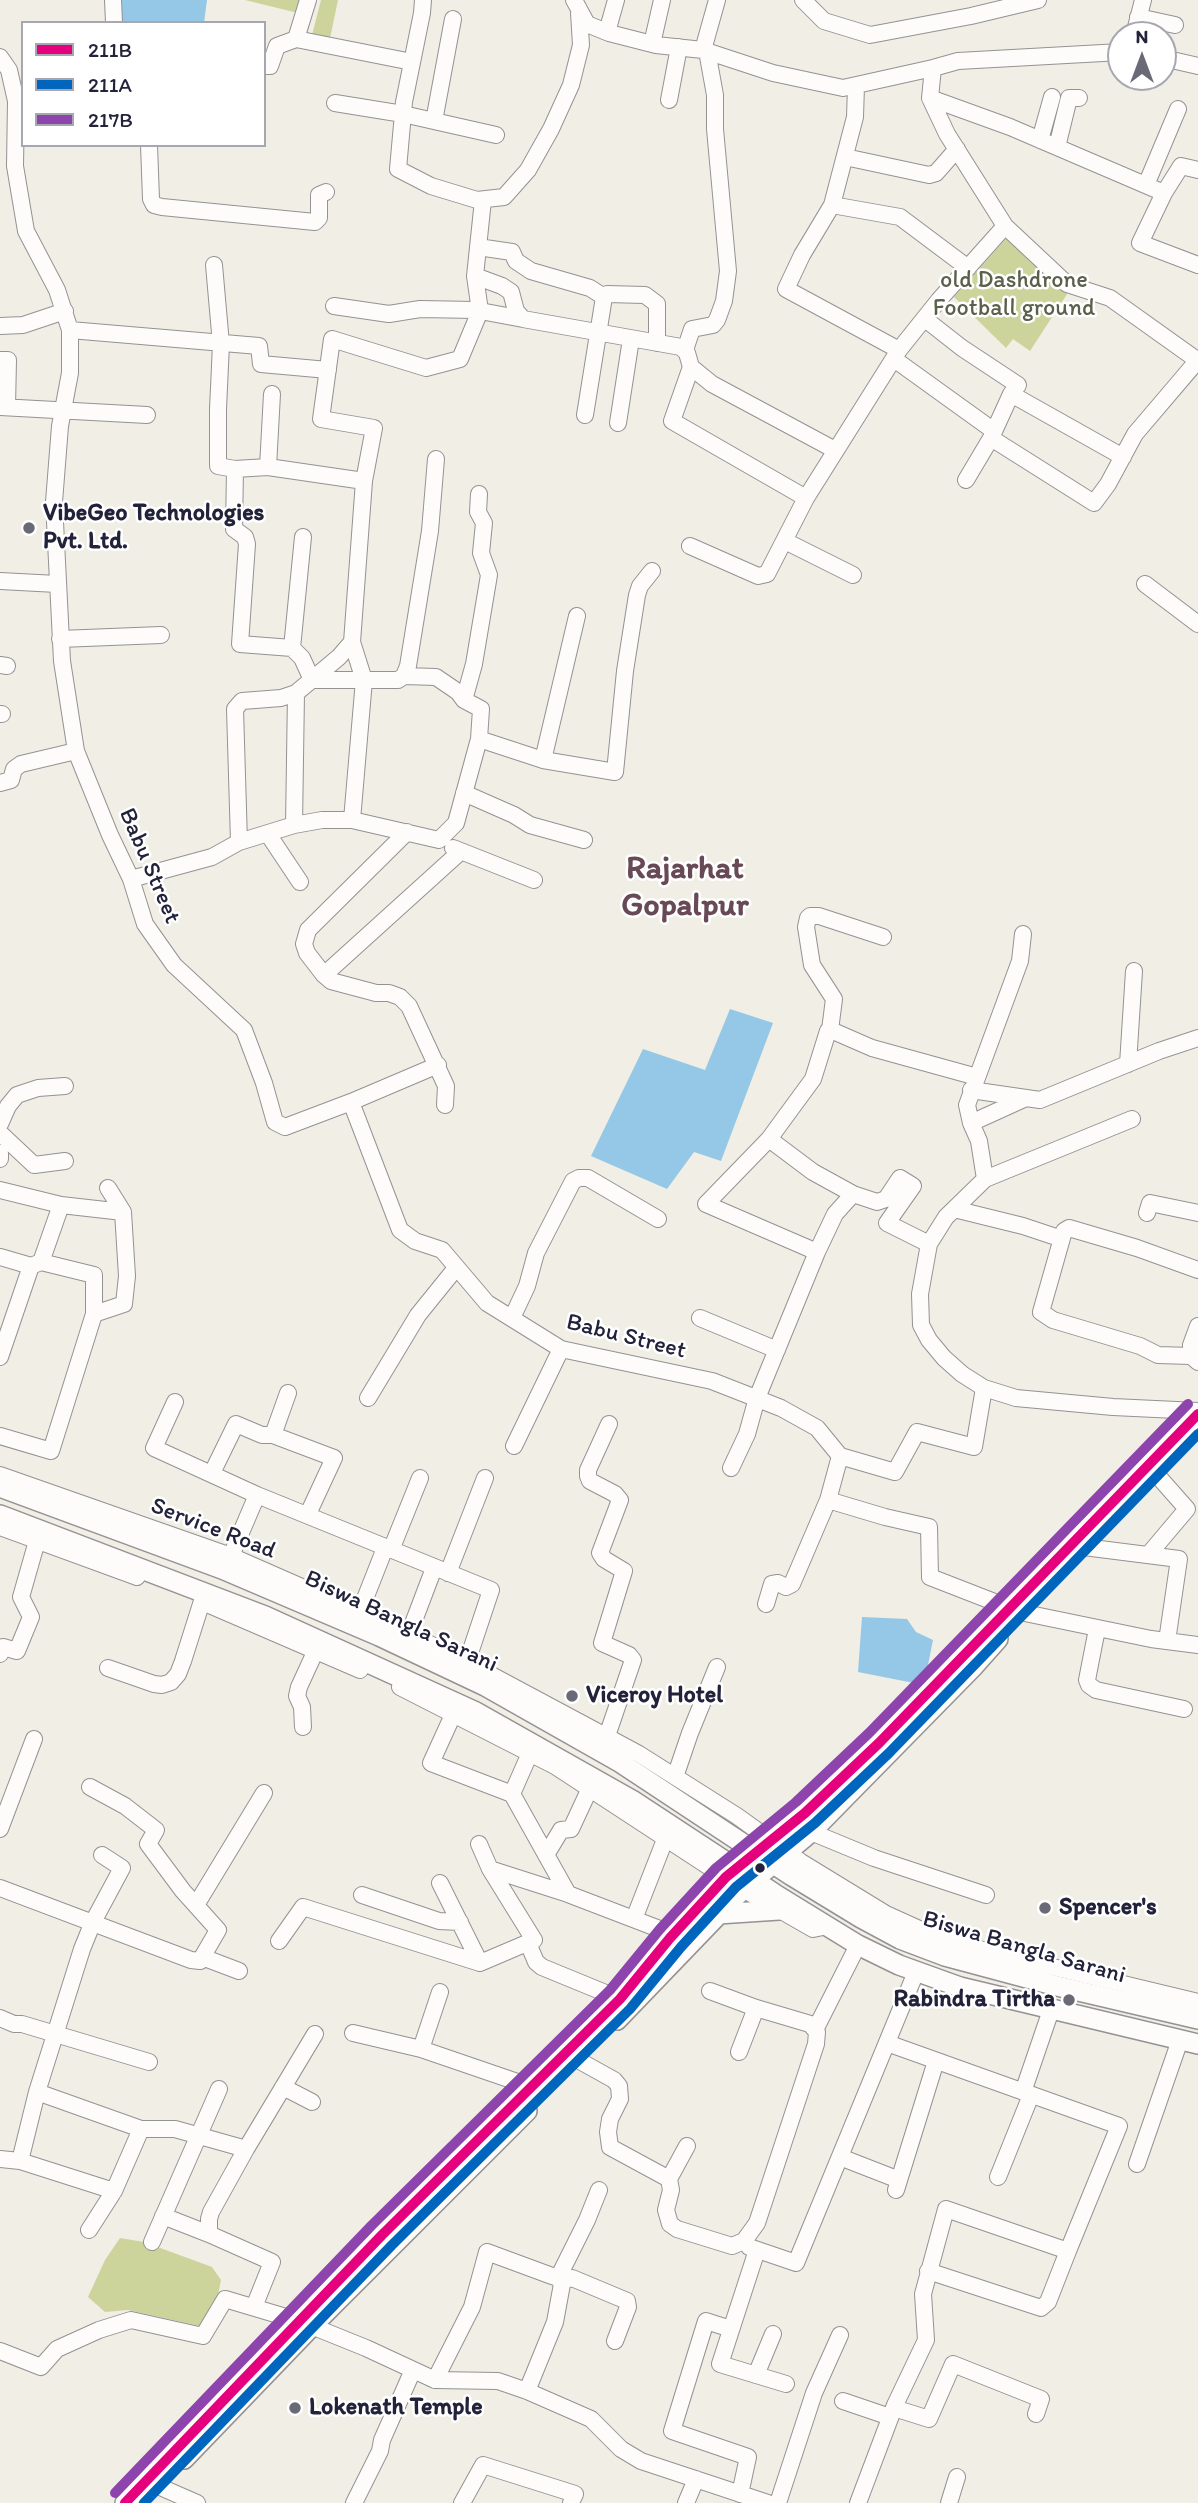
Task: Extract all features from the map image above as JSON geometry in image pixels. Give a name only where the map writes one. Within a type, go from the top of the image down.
[{"type":"main road","points":[[143,2503],[382,2235],[620,1999],[670,1938],[772,1852],[805,1813],[1014,1609],[1198,1413]]},
{"type":"main road","points":[[772,1852],[811,1832],[974,1666],[1014,1609],[1084,1547],[1198,1431]]},
{"type":"main road","name":"Biswa Bangla Sarani","points":[[0,1487],[223,1559],[485,1686],[772,1852],[879,1928],[931,1951],[1058,1986],[1198,2019]]},
{"type":"main road","name":"Biswa Bangla Sarani","points":[[0,1515],[284,1630],[455,1709],[632,1800],[741,1879],[858,1945],[916,1972],[960,1987],[1189,2042]]},
{"type":"main road","points":[[125,2503],[663,1974],[718,1914],[741,1879]]},
{"type":"main road","points":[[718,1914],[779,1910]]},
{"type":"street","points":[[113,0],[114,21]]},
{"type":"street","points":[[296,39],[308,0]]},
{"type":"street","points":[[423,0],[403,114],[398,169],[431,186],[477,200],[504,197],[528,170],[551,129],[571,85],[581,45],[576,6]]},
{"type":"street","points":[[607,32],[616,0]]},
{"type":"street","points":[[652,44],[662,0]]},
{"type":"street","points":[[717,0],[705,50],[715,95],[715,130],[728,271],[724,301],[717,320],[713,326],[692,329],[685,350],[691,367],[712,384],[835,450]]},
{"type":"street","points":[[803,0],[824,21],[870,35],[1038,0]]},
{"type":"street","points":[[1137,21],[1143,0]]},
{"type":"street","points":[[576,6],[587,24],[607,32],[652,44],[705,50],[773,73],[843,88],[958,61],[1107,53]]},
{"type":"street","points":[[1138,18],[1156,21]]},
{"type":"street","points":[[434,121],[453,19]]},
{"type":"street","points":[[266,66],[270,66],[277,46],[296,39],[412,62]]},
{"type":"street","points":[[669,100],[679,47]]},
{"type":"street","name":"Babu Street","points":[[0,57],[9,70],[19,102],[8,166],[26,232],[43,261],[65,311],[70,330],[70,373],[60,426],[54,502],[60,639],[76,751],[131,879],[145,924],[174,965],[244,1030],[279,1125],[285,1127],[351,1102],[400,1230],[415,1241],[442,1250],[487,1303],[561,1349],[712,1381],[781,1408],[817,1428],[840,1456]]},
{"type":"street","points":[[1177,59],[1196,60]]},
{"type":"street","points":[[856,86],[855,117],[832,205],[802,255],[786,289],[896,354],[992,435],[1094,503],[1135,434],[1198,360],[1110,298],[1067,284],[1005,226],[947,134],[930,98],[933,68]]},
{"type":"street","points":[[1040,140],[1052,97]]},
{"type":"street","points":[[930,98],[1040,140],[1164,193]]},
{"type":"street","points":[[1057,147],[1069,98],[1079,98]]},
{"type":"street","points":[[335,103],[403,114],[496,135]]},
{"type":"street","points":[[1146,186],[1178,109]]},
{"type":"street","points":[[149,147],[151,199],[154,205],[315,222],[319,218],[319,195],[326,192]]},
{"type":"street","points":[[845,157],[929,175],[936,173],[957,149]]},
{"type":"street","points":[[1198,170],[1181,166],[1164,193],[1140,243],[1198,265]]},
{"type":"street","points":[[352,820],[364,680],[352,642],[365,481],[374,428],[321,419],[332,339],[426,368],[460,359],[480,311],[475,276],[483,200]]},
{"type":"street","points":[[832,205],[900,217],[968,268]]},
{"type":"street","points":[[690,546],[758,576],[767,573],[806,498],[896,354],[1005,226]]},
{"type":"street","points":[[478,247],[512,252],[516,261],[531,271],[590,288],[604,297]]},
{"type":"street","points":[[214,265],[221,344],[218,466],[235,469],[268,467],[365,481]]},
{"type":"street","points":[[475,276],[511,292],[516,311],[523,319]]},
{"type":"street","points":[[604,297],[607,294],[645,295],[657,304],[657,343]]},
{"type":"street","points":[[584,415],[604,297]]},
{"type":"street","points":[[334,306],[389,314],[420,309],[480,311],[681,347],[685,350]]},
{"type":"street","points":[[0,326],[23,325],[65,311]]},
{"type":"street","points":[[925,319],[962,348],[1018,385],[966,480]]},
{"type":"street","points":[[70,330],[259,346],[261,364],[328,370]]},
{"type":"street","points":[[618,423],[631,339]]},
{"type":"street","points":[[0,360],[8,360],[4,407],[147,415]]},
{"type":"street","points":[[691,367],[672,421],[806,498]]},
{"type":"street","points":[[268,467],[272,394]]},
{"type":"street","points":[[1011,394],[1123,457]]},
{"type":"street","points":[[312,680],[398,680],[404,676],[408,666],[429,531],[436,459]]},
{"type":"street","points":[[235,469],[234,529],[245,537],[247,544],[240,644],[292,648],[302,658],[312,680]]},
{"type":"street","points":[[464,700],[474,664],[489,575],[481,553],[484,523],[478,512],[479,494]]},
{"type":"street","points":[[292,648],[303,537]]},
{"type":"street","points":[[785,541],[853,575]]},
{"type":"street","points":[[479,739],[543,760],[615,772],[636,595],[652,571]]},
{"type":"street","points":[[0,581],[57,584]]},
{"type":"street","points":[[1145,584],[1198,624]]},
{"type":"street","points":[[543,760],[577,616]]},
{"type":"street","points":[[60,639],[161,635]]},
{"type":"street","points":[[239,842],[235,709],[242,701],[281,698],[296,692],[352,642]]},
{"type":"street","points":[[404,676],[436,677],[458,692],[464,700],[481,709],[479,739],[456,822],[439,840]]},
{"type":"street","points":[[294,825],[296,692]]},
{"type":"street","points":[[0,783],[10,780],[14,769],[22,764],[76,751]]},
{"type":"street","points":[[464,793],[530,825],[584,840]]},
{"type":"street","points":[[131,879],[212,857],[239,842],[294,825],[322,820],[352,820],[439,840],[460,852],[534,880]]},
{"type":"street","points":[[407,832],[307,930],[304,944],[307,953],[324,975],[343,985],[400,997],[409,1006],[446,1086],[445,1105]]},
{"type":"street","points":[[268,834],[300,883]]},
{"type":"street","points":[[324,975],[460,852]]},
{"type":"street","points":[[817,1252],[706,1204],[769,1139],[813,1079],[830,1030],[834,999],[813,965],[806,927],[808,919],[810,916],[819,916],[883,937]]},
{"type":"street","points":[[985,1179],[979,1141],[967,1105],[1020,961],[1023,934]]},
{"type":"street","points":[[1128,1064],[1134,971]]},
{"type":"street","points":[[830,1030],[872,1048],[974,1084],[1040,1100],[1198,1038]]},
{"type":"street","points":[[351,1102],[438,1065]]},
{"type":"street","points":[[0,1124],[17,1095],[38,1088],[65,1086]]},
{"type":"street","points":[[971,1123],[1026,1098]]},
{"type":"street","points":[[1132,1119],[985,1179],[954,1209],[929,1244],[920,1294],[921,1325],[944,1358],[984,1388],[1016,1398],[1198,1413]]},
{"type":"street","points":[[0,1133],[34,1165],[65,1161]]},
{"type":"street","points":[[769,1139],[813,1172],[853,1194],[877,1202],[886,1199],[900,1178],[913,1186],[887,1223],[929,1244]]},
{"type":"street","points":[[0,1153],[0,1159]]},
{"type":"street","points":[[512,1318],[527,1286],[536,1253],[573,1181],[588,1178],[658,1219]]},
{"type":"street","points":[[94,1314],[124,1304],[127,1276],[122,1212],[108,1188]]},
{"type":"street","points":[[0,1190],[61,1205],[122,1212]]},
{"type":"street","points":[[730,1468],[747,1434],[757,1398],[817,1252],[835,1214],[853,1194]]},
{"type":"street","points":[[1147,1213],[1150,1203],[1198,1213]]},
{"type":"street","points":[[0,1357],[61,1205]]},
{"type":"street","points":[[954,1209],[1053,1236]]},
{"type":"street","points":[[1198,1270],[1069,1228],[1064,1231],[1041,1312],[1053,1320],[1140,1346],[1158,1355],[1195,1359],[1191,1345],[1198,1326]]},
{"type":"street","points":[[0,1257],[94,1275],[94,1314],[51,1451],[0,1436]]},
{"type":"street","points":[[368,1398],[418,1315],[456,1268]]},
{"type":"street","points":[[700,1318],[777,1350]]},
{"type":"street","points":[[514,1446],[561,1349]]},
{"type":"street","points":[[766,1604],[772,1584],[778,1583],[786,1587],[792,1584],[828,1500],[840,1456],[895,1472],[917,1432],[974,1447],[984,1388]]},
{"type":"street","points":[[273,1435],[288,1394]]},
{"type":"street","points":[[175,1402],[154,1448],[257,1495],[491,1590],[467,1662]]},
{"type":"street","points":[[212,1473],[236,1424],[334,1458],[307,1514]]},
{"type":"street","points":[[607,1736],[633,1660],[602,1643],[624,1571],[604,1559],[600,1553],[620,1500],[615,1493],[594,1484],[588,1476],[588,1470],[609,1424]]},
{"type":"street","name":"Service Road","points":[[0,1475],[409,1633],[607,1736],[737,1816],[772,1852],[886,1914],[928,1933],[986,1951],[1198,2003]]},
{"type":"street","points":[[1149,1554],[1192,1505],[1157,1475]]},
{"type":"street","points":[[359,1614],[420,1478]]},
{"type":"street","points":[[409,1633],[485,1478]]},
{"type":"street","points":[[223,1559],[257,1495]]},
{"type":"street","points":[[828,1500],[929,1527],[930,1577],[1014,1609],[1097,1629],[1198,1645]]},
{"type":"street","points":[[0,1527],[284,1630],[316,1650],[455,1709],[590,1788],[666,1837],[741,1879],[779,1910],[813,1929],[828,1926]]},
{"type":"street","points":[[0,1654],[3,1647],[18,1651],[31,1618],[21,1597],[37,1541]]},
{"type":"street","points":[[1084,1547],[1179,1559],[1167,1641]]},
{"type":"street","points":[[108,1668],[154,1684],[172,1682],[183,1661],[202,1601]]},
{"type":"street","points":[[1097,1629],[1087,1680],[1089,1685],[1096,1690],[1184,1709]]},
{"type":"street","points":[[303,1727],[302,1707],[297,1696],[316,1650]]},
{"type":"street","points":[[675,1777],[693,1725],[718,1667]]},
{"type":"street","points":[[455,1709],[431,1763],[512,1794],[568,1894]]},
{"type":"street","points":[[0,1829],[34,1739]]},
{"type":"street","points":[[512,1794],[530,1753]]},
{"type":"street","points":[[0,1888],[191,1961],[200,1961],[218,1930],[148,1844],[156,1830],[125,1806],[90,1787]]},
{"type":"street","points":[[546,1855],[561,1830],[572,1829],[590,1788]]},
{"type":"street","points":[[196,1905],[264,1793]]},
{"type":"street","points":[[811,1832],[887,1863],[986,1895]]},
{"type":"street","points":[[634,1919],[666,1837]]},
{"type":"street","points":[[279,1941],[303,1908],[480,1963],[534,1940],[490,1869],[479,1844]]},
{"type":"street","points":[[20,2161],[37,2092],[57,2036],[82,1949],[122,1868],[102,1855]]},
{"type":"street","points":[[490,1869],[634,1919],[662,1930],[670,1938]]},
{"type":"street","points":[[440,1883],[480,1963]]},
{"type":"street","points":[[362,1895],[439,1920],[460,1922]]},
{"type":"street","points":[[528,1943],[536,1962],[542,1967],[620,1999]]},
{"type":"street","points":[[687,2146],[668,2179],[671,2190],[666,2210],[670,2224],[677,2229],[732,2246],[744,2241],[757,2223],[816,2045],[816,2028],[858,1945]]},
{"type":"street","points":[[202,1957],[239,1971]]},
{"type":"street","points":[[786,2384],[720,2364],[753,2248],[796,2263],[916,1972]]},
{"type":"street","points":[[710,1991],[816,2028]]},
{"type":"street","points":[[421,2049],[440,1992]]},
{"type":"street","points":[[738,2052],[756,2008]]},
{"type":"street","points":[[998,2177],[1027,2093],[1051,2010]]},
{"type":"street","points":[[0,2018],[149,2062]]},
{"type":"street","points":[[353,2032],[421,2049],[532,2087]]},
{"type":"street","points":[[209,2234],[208,2219],[211,2212],[315,2034]]},
{"type":"street","points":[[1137,2164],[1189,2042]]},
{"type":"street","points":[[887,2043],[1119,2126],[1048,2302],[1041,2308],[928,2271]]},
{"type":"street","points":[[578,2060],[614,2080],[619,2086],[620,2099],[610,2119],[608,2132],[610,2147],[668,2179]]},
{"type":"street","points":[[840,2157],[898,2185],[936,2061]]},
{"type":"street","points":[[283,2087],[313,2102]]},
{"type":"street","points":[[152,2242],[219,2090]]},
{"type":"street","points":[[37,2092],[141,2129],[175,2129],[246,2149]]},
{"type":"street","points":[[89,2230],[114,2191],[141,2129]]},
{"type":"street","points":[[0,2159],[20,2161],[114,2191]]},
{"type":"street","points":[[527,2391],[555,2322],[559,2280],[598,2190]]},
{"type":"street","points":[[858,2503],[892,2412],[926,2340],[923,2301],[928,2271],[946,2209],[1068,2251]]},
{"type":"street","points":[[163,2216],[272,2262],[254,2307]]},
{"type":"street","points":[[435,2380],[472,2307],[487,2252],[559,2280],[572,2278],[627,2301],[628,2307],[615,2342]]},
{"type":"street","points":[[0,2351],[41,2367],[57,2349],[99,2330],[131,2320],[203,2336],[225,2299],[305,2324],[435,2380],[498,2381],[527,2391],[591,2419],[621,2449],[640,2461],[768,2503]]},
{"type":"street","points":[[731,2329],[706,2321],[672,2431],[748,2457],[740,2494]]},
{"type":"street","points":[[756,2375],[773,2334]]},
{"type":"street","points":[[778,2503],[814,2393],[840,2335]]},
{"type":"street","points":[[843,2401],[929,2419],[953,2364],[1041,2399],[1036,2414]]},
{"type":"street","points":[[354,2503],[380,2451],[382,2440],[413,2370]]},
{"type":"street","points":[[462,2503],[484,2465],[575,2494],[571,2503]]},
{"type":"street","points":[[949,2503],[957,2477]]},
{"type":"street","points":[[686,2503],[696,2479]]},
{"type":"street","points":[[158,2486],[197,2503]]},
{"type":"green space","points":[[245,0],[305,0],[302,14]]},
{"type":"green space","points":[[321,0],[338,0],[329,43],[311,39]]},
{"type":"green space","name":"old Dashdrone Football ground","points":[[1010,234],[1071,288],[1030,351],[1013,339],[1006,348],[954,297]]},
{"type":"green space","points":[[120,2238],[144,2242],[212,2267],[221,2280],[218,2295],[200,2326],[128,2310],[105,2312],[88,2297],[105,2260]]},
{"type":"water","points":[[121,0],[207,0],[204,21],[121,21]]},
{"type":"water","points":[[730,1009],[773,1023],[721,1161],[694,1152],[667,1189],[591,1156],[643,1049],[705,1070]]},
{"type":"water","points":[[862,1617],[907,1619],[916,1632],[933,1640],[924,1685],[858,1672]]},
{"type":"transit line","name":"217B","points":[[115,2493],[372,2225],[610,1990],[660,1929],[716,1868],[796,1802],[869,1733],[1188,1404]]},
{"type":"transit line","name":"211B","points":[[125,2503],[382,2235],[620,1999],[670,1938],[726,1877],[805,1813],[879,1743],[1198,1414]]},
{"type":"transit line","name":"211A","points":[[144,2503],[392,2245],[630,2009],[681,1947],[736,1887],[815,1823],[889,1753],[1198,1434]]},
{"type":"place","name":"VibeGeo Technologies Pvt. Ltd.","points":[[29,528]]},
{"type":"place","name":"Viceroy Hotel","points":[[572,1696]]},
{"type":"place","name":"Spencer's","points":[[1045,1908]]},
{"type":"place","name":"Rabindra Tirtha","points":[[1069,2000]]},
{"type":"place","name":"Lokenath Temple","points":[[295,2408]]},
{"type":"district","name":"Rajarhat Gopalpur","points":[[685,888]]}]
